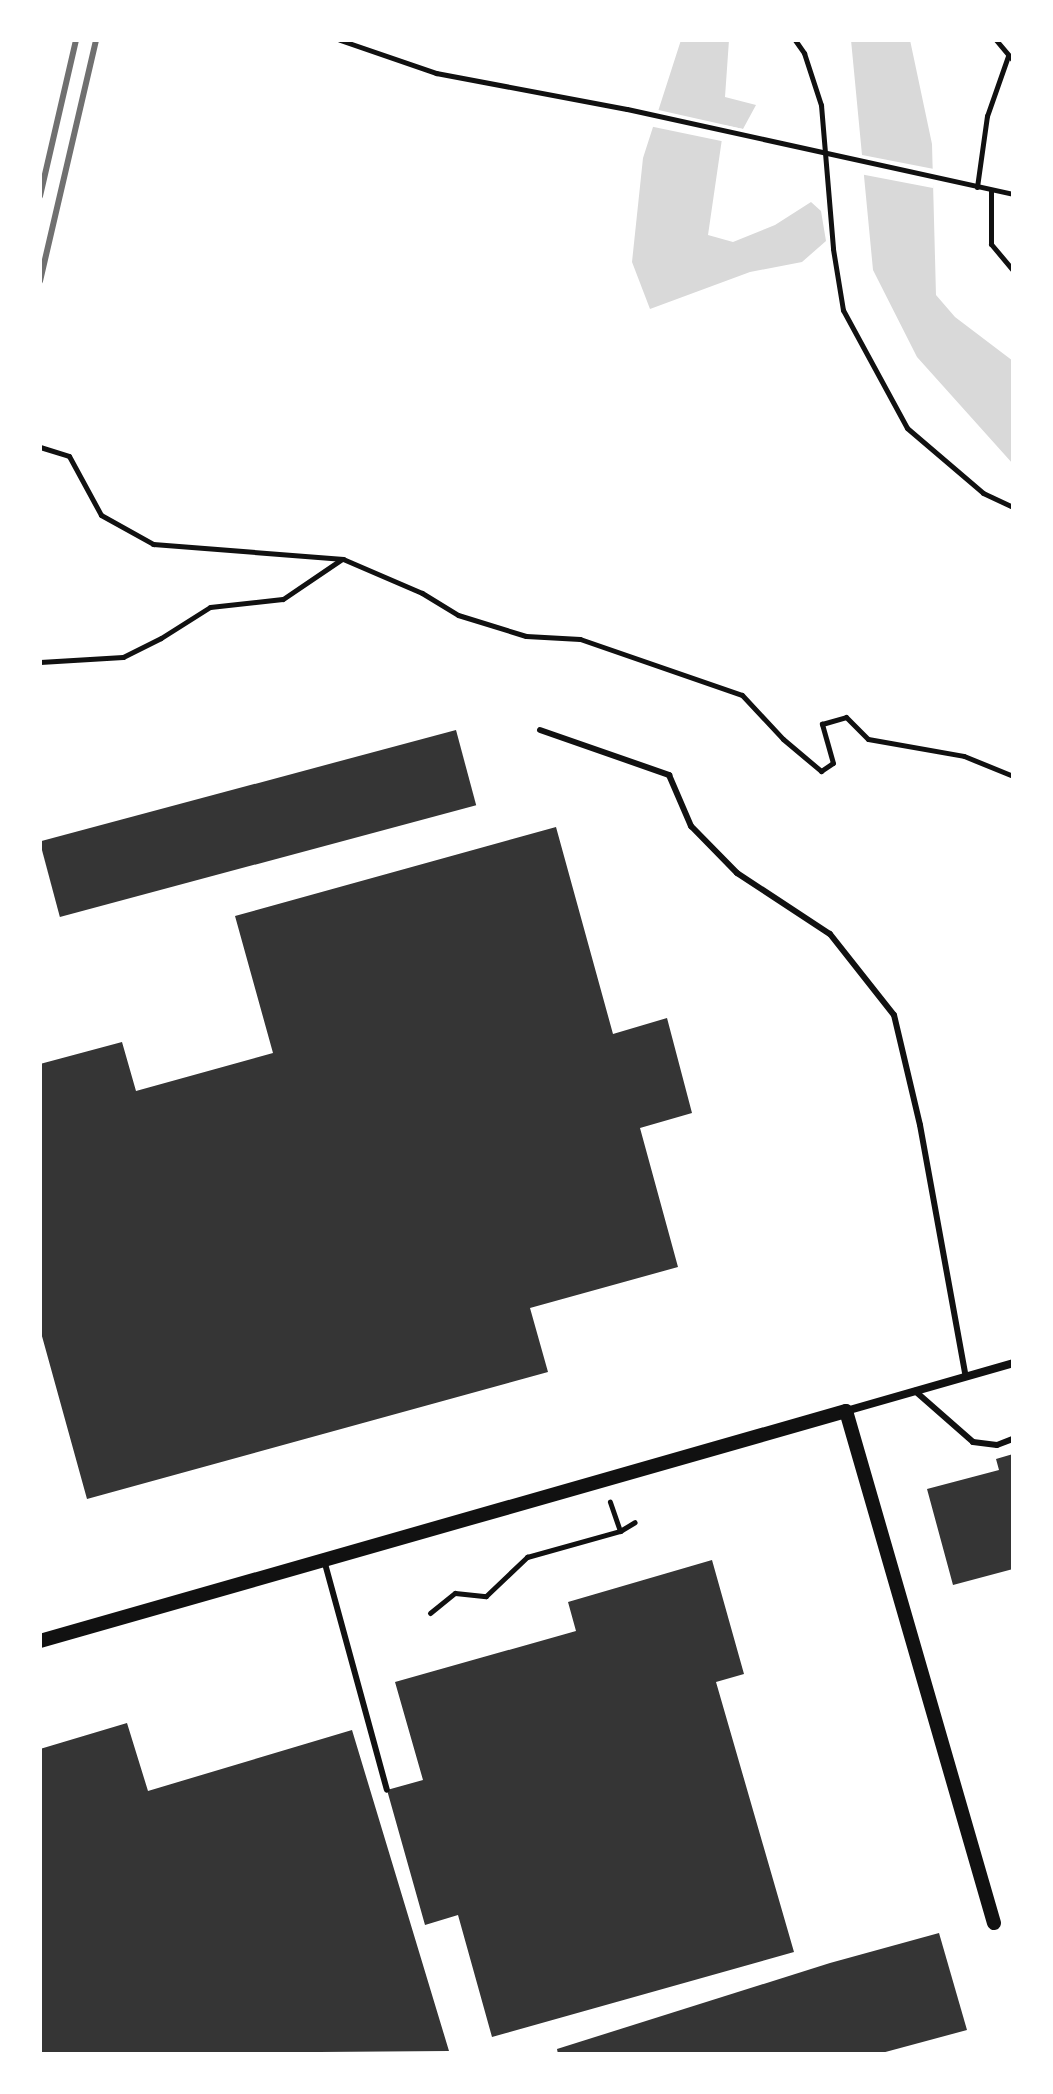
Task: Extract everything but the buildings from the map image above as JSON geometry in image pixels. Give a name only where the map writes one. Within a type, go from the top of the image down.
[{"type":"street","points":[[40,1639],[1013,1363]]},
{"type":"street","points":[[846,1411],[994,1923]]},
{"type":"lane","points":[[540,730],[669,775],[691,826],[737,873],[830,934],[894,1015],[920,1125],[966,1377]]},
{"type":"lane","points":[[915,1391],[973,1442],[997,1445],[1013,1439]]},
{"type":"lane","points":[[324,1560],[387,1790]]},
{"type":"path","points":[[340,40],[436,73],[627,109],[1013,194]]},
{"type":"path","points":[[795,40],[804,53],[821,105],[833,249],[843,310],[907,428],[983,493],[1013,507]]},
{"type":"path","points":[[977,187],[987,116],[1010,58],[996,40]]},
{"type":"path","points":[[991,190],[991,244],[1013,270]]},
{"type":"path","points":[[40,447],[69,456],[101,515],[153,544],[343,559],[422,593],[458,615],[526,636],[580,639],[742,695],[783,739],[821,771],[833,763],[822,724],[846,717],[868,739],[964,756],[1013,776]]},
{"type":"path","points":[[40,662],[123,657],[161,638],[210,607],[283,599],[343,559]]},
{"type":"path","points":[[604,1480],[620,1531]]},
{"type":"path","points":[[430,1613],[455,1593],[486,1596],[527,1557],[620,1531],[635,1522]]},
{"type":"shaded area","points":[[681,40],[729,40],[725,97],[756,105],[743,129],[724,125],[708,235],[733,242],[775,225],[811,202],[821,211],[826,241],[802,262],[750,272],[650,309],[632,262],[643,158]]},
{"type":"shaded area","points":[[851,40],[910,40],[932,144],[936,295],[955,317],[1013,361],[1013,464],[917,357],[873,270]]},
{"type":"pier","points":[[654,109],[743,129],[742,133],[728,130],[726,142],[649,126]]},
{"type":"pier","points":[[857,154],[937,169],[933,188],[853,173]]},
{"type":"railway","points":[[40,196],[76,40]]},
{"type":"railway","points":[[40,281],[96,40]]}]
